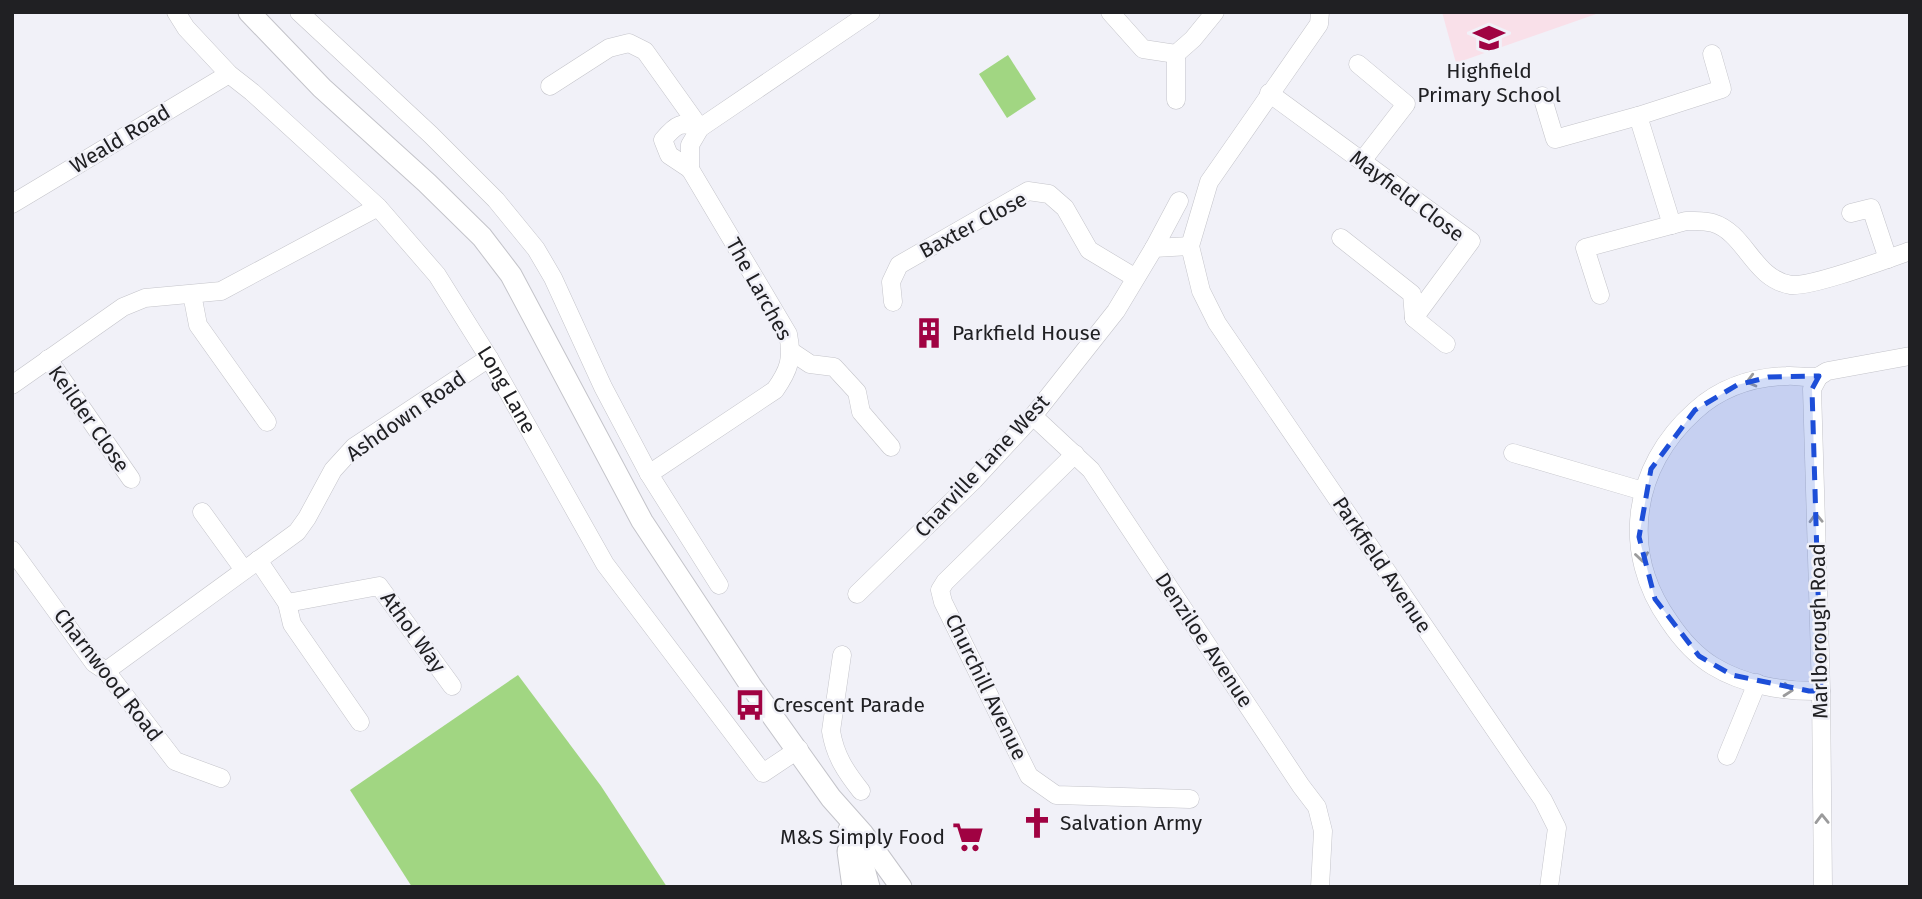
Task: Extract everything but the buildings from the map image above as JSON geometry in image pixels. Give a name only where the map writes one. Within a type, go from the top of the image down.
[{"type":"main road","points":[[251,13],[322,88],[427,183],[472,228],[511,275],[642,521],[751,686],[830,797],[860,854],[869,887]]},
{"type":"main road","points":[[830,797],[847,844],[853,887]]},
{"type":"main road","points":[[830,797],[863,834],[901,887]]},
{"type":"street","name":"Long Lane","points":[[176,12],[186,28],[229,74],[378,207],[437,275],[489,358],[605,564],[763,773],[799,750]]},
{"type":"street","points":[[299,12],[449,153],[496,200],[536,249],[553,278],[603,387],[649,474],[719,585]]},
{"type":"street","name":"The Larches","points":[[649,474],[775,390],[786,373],[792,352],[788,334],[776,311],[690,169],[669,155],[663,140],[673,127],[687,123],[700,128],[850,18],[871,12]]},
{"type":"street","points":[[1110,12],[1143,49],[1176,54]]},
{"type":"street","points":[[1175,100],[1176,54],[1193,39],[1215,12]]},
{"type":"street","points":[[1154,248],[1190,246],[1209,182],[1319,24],[1320,12]]},
{"type":"street","points":[[550,86],[609,48],[629,43],[645,51],[700,128],[690,145],[690,169]]},
{"type":"street","points":[[1542,96],[1555,139],[1722,89],[1712,54]]},
{"type":"street","points":[[1358,64],[1406,104],[1362,162]]},
{"type":"street","name":"Weald Road","points":[[12,204],[229,74]]},
{"type":"street","name":"Mayfield Close","points":[[1269,93],[1471,241],[1414,318]]},
{"type":"street","points":[[1638,116],[1672,225]]},
{"type":"street","name":"Baxter Close","points":[[893,302],[891,282],[899,265],[1028,191],[1049,194],[1065,208],[1088,250],[1134,277]]},
{"type":"street","name":"Charville Lane West","points":[[867,592],[1034,416],[1116,311],[1179,201]]},
{"type":"street","points":[[12,385],[123,307],[145,298],[221,291],[378,207]]},
{"type":"street","points":[[1851,213],[1871,208],[1888,259]]},
{"type":"street","points":[[1600,295],[1585,248],[1609,239],[1700,220],[1721,226],[1763,271],[1789,284],[1809,283],[1910,251]]},
{"type":"street","points":[[1341,238],[1412,294],[1414,318],[1446,344]]},
{"type":"street","name":"Parkfield Avenue","points":[[1190,246],[1201,291],[1217,323],[1543,800],[1557,828],[1549,887]]},
{"type":"street","points":[[192,294],[198,325],[267,422]]},
{"type":"street","points":[[792,352],[810,365],[834,367],[857,392],[861,412],[891,447]]},
{"type":"street","points":[[1821,691],[1777,689],[1732,676],[1699,656],[1676,632],[1655,599],[1643,569],[1639,521],[1643,491],[1651,469],[1680,425],[1708,400],[1737,385],[1786,376],[1819,376],[1828,371],[1910,356]]},
{"type":"street","name":"Ashdown Road","points":[[106,671],[297,532],[307,519],[333,470],[354,447],[489,358]]},
{"type":"street","name":"Keilder Close","points":[[48,359],[131,479]]},
{"type":"street","name":"Marlborough Road","points":[[1819,376],[1812,389],[1821,691],[1823,887]]},
{"type":"street","name":"Denziloe Avenue","points":[[1034,416],[1091,470],[1317,807],[1323,831],[1320,887]]},
{"type":"street","points":[[1513,453],[1643,491]]},
{"type":"street","name":"Churchill Avenue","points":[[1075,454],[961,565],[940,590],[943,602],[1029,776],[1056,795],[1190,799]]},
{"type":"street","points":[[202,512],[288,604],[292,624],[360,722]]},
{"type":"street","name":"Charnwood Road","points":[[12,550],[94,663],[106,671],[175,761],[221,778]]},
{"type":"street","name":"Athol Way","points":[[288,604],[379,586],[452,686]]},
{"type":"street","points":[[842,655],[831,731],[833,743],[845,769],[862,791]]},
{"type":"street","points":[[1727,756],[1757,683]]},
{"type":"street","points":[[830,797],[845,769]]},
{"type":"highlighted area","points":[[1819,376],[1812,389],[1821,691],[1809,691],[1732,675],[1699,656],[1655,599],[1639,537],[1651,469],[1695,410],[1737,385],[1769,377]]},
{"type":"shaded area","name":"Highfield Primary School","points":[[1442,12],[1602,12],[1456,63]]},
{"type":"green space","points":[[1008,55],[1036,99],[1007,118],[979,74]]},
{"type":"green space","points":[[518,675],[601,786],[667,887],[412,887],[350,790]]},
{"type":"place","name":"Highfield Primary School","points":[[1489,38]]},
{"type":"place","name":"Parkfield House","points":[[929,333]]},
{"type":"place","name":"Crescent Parade","points":[[750,705]]},
{"type":"place","name":"Salvation Army","points":[[1037,823]]},
{"type":"place","name":"M&S Simply Food","points":[[968,837]]}]
